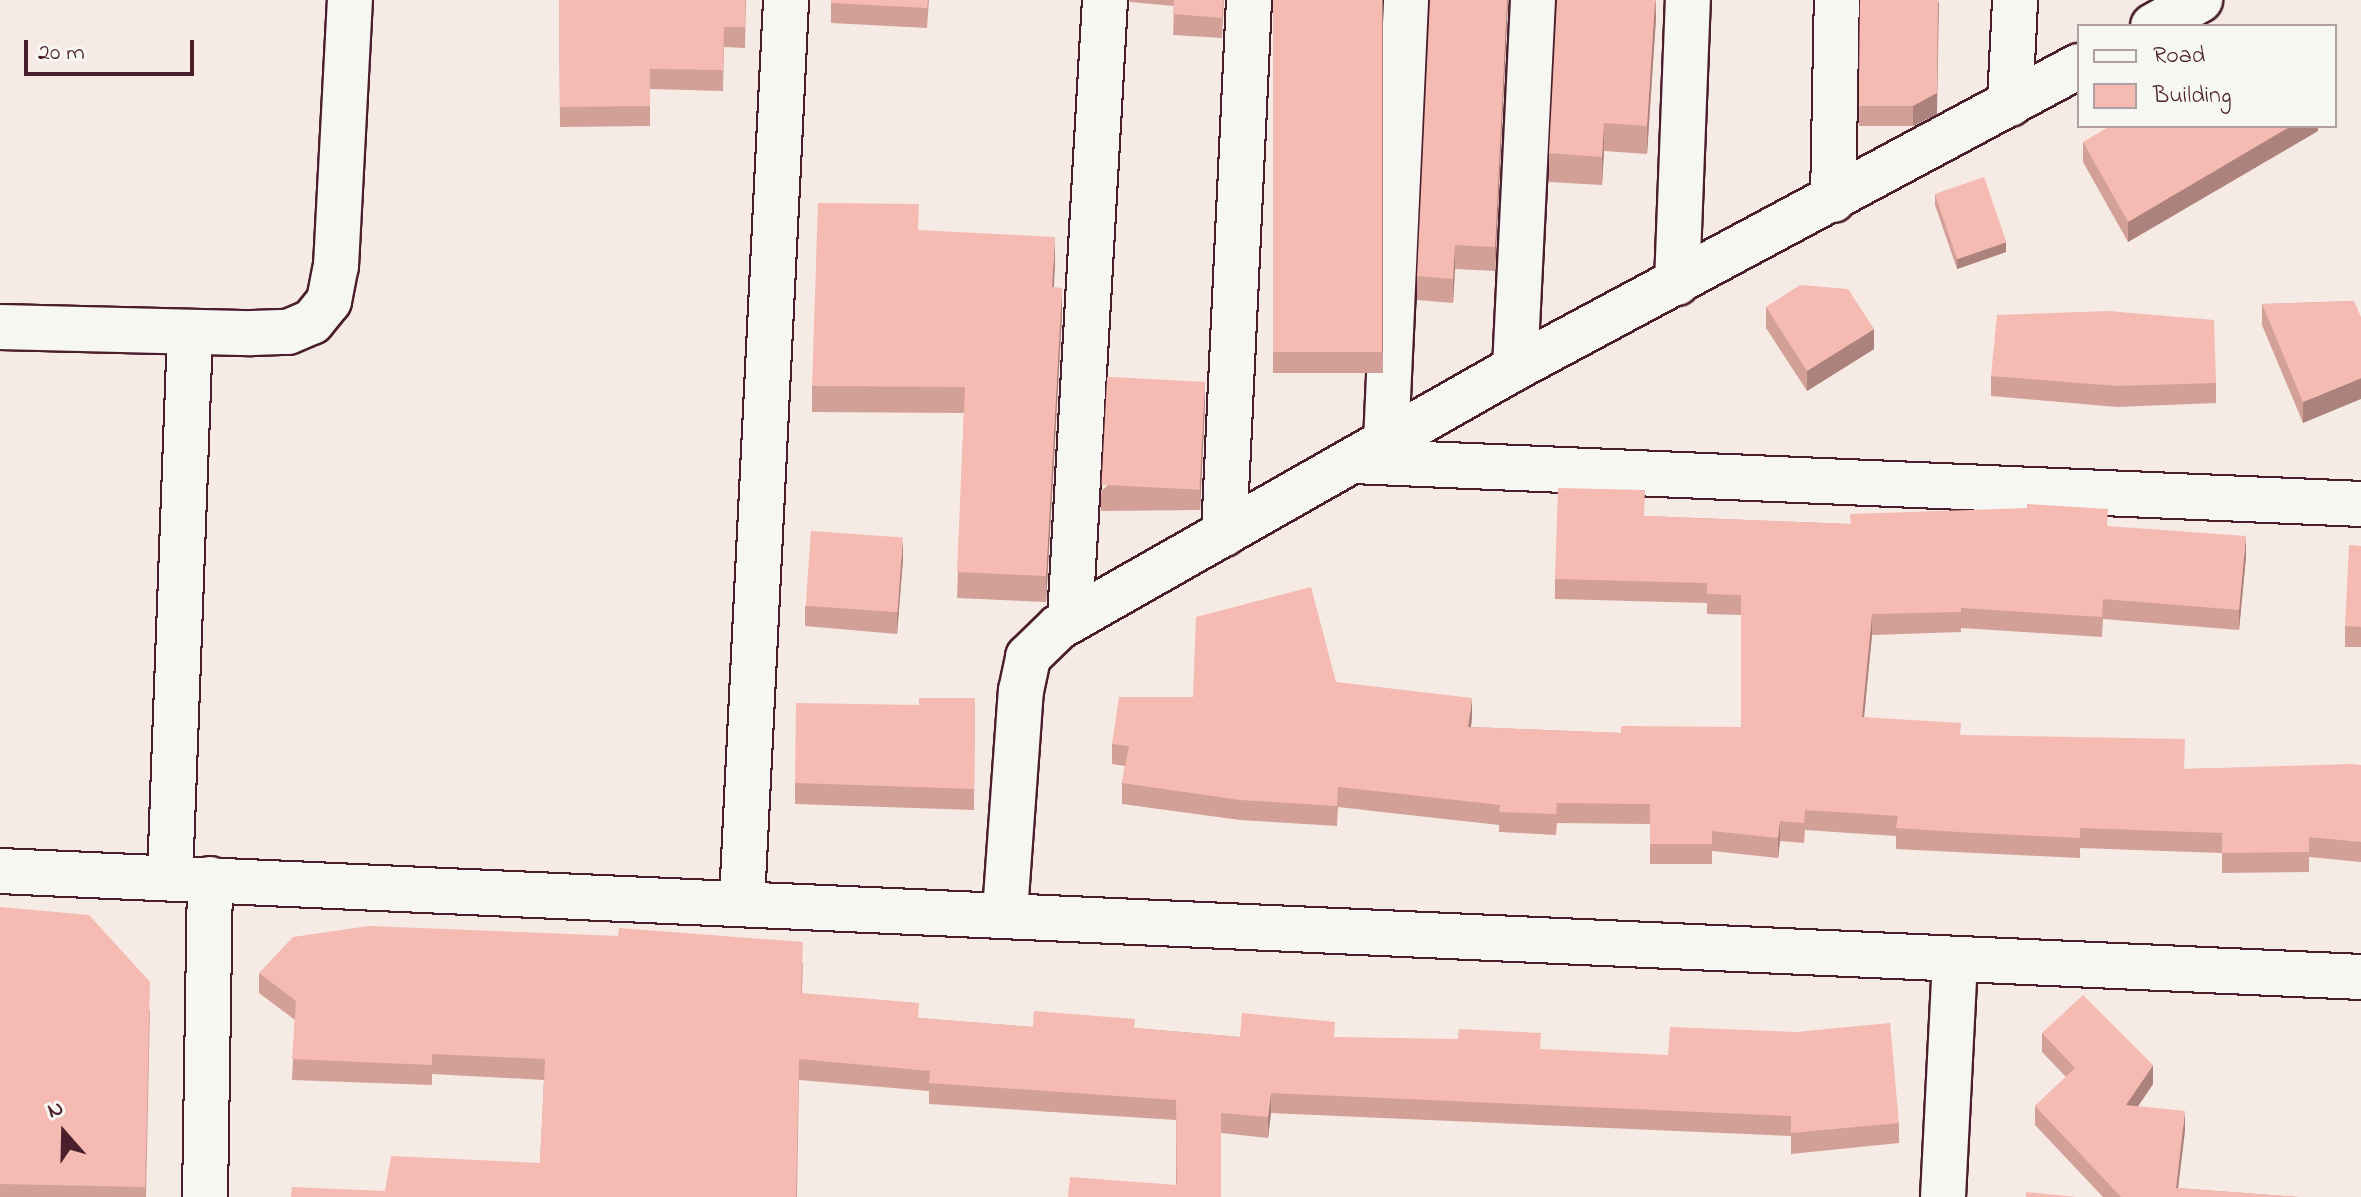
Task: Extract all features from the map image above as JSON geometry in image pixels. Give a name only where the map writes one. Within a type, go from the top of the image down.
[{"type":"street","points":[[0,327],[190,333],[288,332],[312,322],[329,301],[336,266],[350,0]]},
{"type":"street","points":[[742,901],[786,0]]},
{"type":"street","points":[[1070,620],[1105,0]]},
{"type":"street","points":[[1224,534],[1249,0]]},
{"type":"street","points":[[1370,451],[1406,0]]},
{"type":"street","points":[[1515,368],[1533,0]]},
{"type":"street","points":[[1677,283],[1688,0]]},
{"type":"street","points":[[1833,200],[1837,0]]},
{"type":"street","points":[[2010,104],[2015,0]]},
{"type":"street","points":[[2157,24],[2200,0]]},
{"type":"street","points":[[1005,912],[1021,691],[1028,657],[1070,620],[1515,368],[2077,67]]},
{"type":"street","points":[[190,333],[190,878],[205,1197]]},
{"type":"street","points":[[1370,451],[2361,504]]},
{"type":"street","points":[[0,871],[1005,912],[1955,960],[2361,977]]},
{"type":"street","points":[[1943,1197],[1955,960]]},
{"type":"building","points":[[559,0],[745,0],[745,27],[724,27],[723,70],[650,69],[650,106],[560,107]]},
{"type":"building","points":[[831,0],[928,0],[927,8],[831,3]]},
{"type":"building","points":[[1174,0],[1223,0],[1222,18],[1173,14]]},
{"type":"building","points":[[1273,0],[1382,0],[1382,352],[1273,352]]},
{"type":"building","points":[[1430,0],[1507,0],[1495,247],[1455,245],[1453,279],[1417,276]]},
{"type":"building","points":[[1557,0],[1655,0],[1647,126],[1604,123],[1602,157],[1549,153]]},
{"type":"building","points":[[1860,0],[1938,0],[1937,93],[1913,106],[1859,106]]},
{"type":"building","points":[[2107,128],[2288,128],[2128,222],[2083,142]]},
{"type":"building","points":[[1984,177],[2006,242],[1957,259],[1935,194]]},
{"type":"building","points":[[818,203],[919,204],[918,230],[1055,237],[1052,287],[1062,288],[1046,576],[957,572],[965,387],[812,386]]},
{"type":"building","points":[[1800,285],[1848,289],[1874,329],[1807,371],[1766,307]]},
{"type":"building","points":[[2354,301],[2361,317],[2361,378],[2303,402],[2262,304]]},
{"type":"building","points":[[2108,311],[2214,320],[2216,383],[2117,386],[1991,376],[1997,315]]},
{"type":"building","points":[[1107,377],[1205,382],[1199,490],[1101,485]]},
{"type":"building","points":[[1558,488],[1645,490],[1644,516],[1851,524],[1850,514],[2027,508],[2027,504],[2108,509],[2107,526],[2246,536],[2239,610],[2103,599],[2102,617],[1961,608],[1961,612],[1872,614],[1862,717],[1961,723],[1960,735],[2185,739],[2184,769],[2361,765],[2361,842],[2309,837],[2309,852],[2222,853],[2222,833],[2080,828],[2080,838],[1975,833],[1896,828],[1898,816],[1805,810],[1804,823],[1780,821],[1778,838],[1712,831],[1712,844],[1650,844],[1650,804],[1557,803],[1556,814],[1499,812],[1500,805],[1338,787],[1337,806],[1240,800],[1122,783],[1129,746],[1112,744],[1119,697],[1193,697],[1196,617],[1311,587],[1336,682],[1472,698],[1468,727],[1621,733],[1621,726],[1741,727],[1741,595],[1707,594],[1707,583],[1555,579]]},
{"type":"building","points":[[811,531],[903,537],[898,612],[806,606]]},
{"type":"building","points":[[2349,545],[2361,546],[2361,627],[2345,626]]},
{"type":"building","points":[[919,698],[975,698],[974,789],[795,783],[796,703],[919,705]]},
{"type":"building","points":[[0,907],[89,915],[150,982],[145,1187],[0,1184]]},
{"type":"building","points":[[369,926],[618,936],[619,928],[803,942],[801,993],[919,1003],[918,1018],[1033,1027],[1034,1011],[1135,1019],[1134,1028],[1240,1037],[1242,1013],[1335,1022],[1334,1037],[1458,1039],[1459,1029],[1541,1033],[1540,1049],[1668,1055],[1670,1027],[1796,1032],[1890,1023],[1899,1123],[1791,1133],[1791,1116],[1271,1093],[1268,1117],[1221,1113],[1221,1197],[1068,1197],[1070,1177],[1177,1185],[1176,1100],[929,1083],[930,1071],[799,1059],[796,1197],[291,1197],[292,1187],[385,1191],[391,1156],[540,1163],[545,1059],[432,1054],[432,1065],[292,1059],[296,1001],[259,973],[293,937]]},
{"type":"building","points":[[2083,995],[2153,1065],[2126,1105],[2185,1111],[2176,1188],[2299,1197],[2121,1197],[2035,1106],[2075,1068],[2042,1033]]},
{"type":"building","points":[[2026,1192],[2077,1197],[2026,1197]]}]
